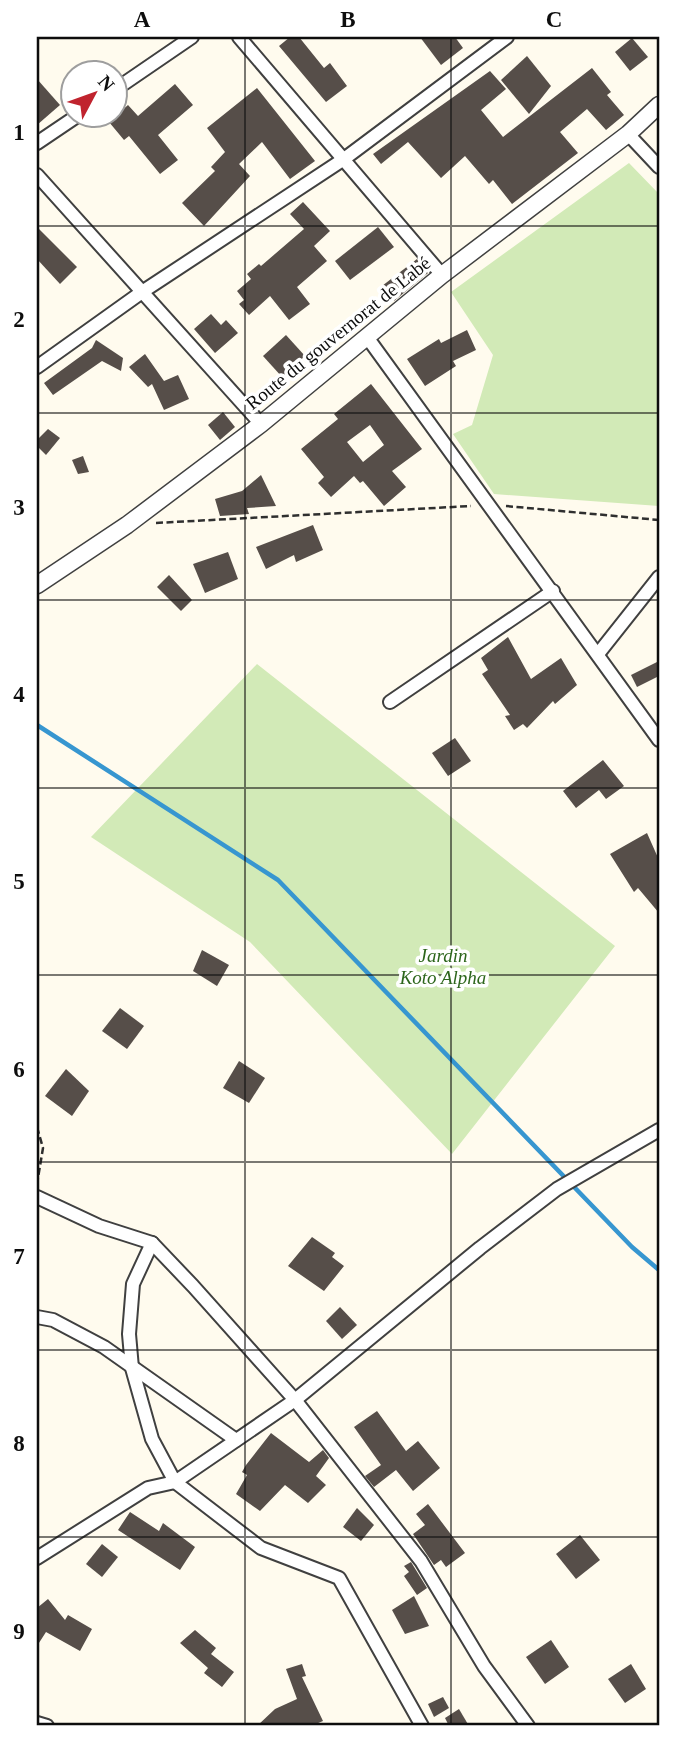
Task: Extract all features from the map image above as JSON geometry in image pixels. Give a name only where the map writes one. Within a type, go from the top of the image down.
[{"type":"street","points":[[130,79],[192,37]]},
{"type":"street","points":[[239,37],[442,275]]},
{"type":"street","points":[[37,367],[142,292],[344,159],[507,37]]},
{"type":"street","name":"Route du gouvernorat de Labé","points":[[37,585],[127,525],[261,424],[442,275],[628,134],[659,105]]},
{"type":"street","points":[[37,143],[60,127]]},
{"type":"street","points":[[628,134],[659,167]]},
{"type":"street","points":[[37,175],[261,424]]},
{"type":"street","points":[[367,337],[659,740]]},
{"type":"street","points":[[598,654],[659,578]]},
{"type":"street","points":[[390,702],[553,591]]},
{"type":"street","points":[[37,1558],[148,1488],[175,1482],[295,1400],[480,1248],[557,1189],[659,1130]]},
{"type":"street","points":[[37,1197],[99,1226],[152,1243],[295,1400],[421,1561],[484,1666],[528,1726]]},
{"type":"street","points":[[152,1243],[133,1284],[129,1334],[132,1368],[152,1438],[175,1482],[261,1548],[340,1578],[422,1726]]},
{"type":"street","points":[[37,1317],[53,1320],[103,1347],[236,1440]]},
{"type":"street","points":[[37,1723],[47,1726]]},
{"type":"path","points":[[155,523],[490,505],[659,520]]},
{"type":"path","points":[[37,1127],[43,1149],[37,1187]]},
{"type":"green space","points":[[629,163],[659,194],[659,506],[494,494],[453,434],[472,425],[493,355],[451,292]]},
{"type":"green space","name":"Jardin Koto Alpha","points":[[257,664],[615,946],[452,1154],[250,942],[91,837]]},
{"type":"building","points":[[290,37],[299,37],[324,68],[330,63],[347,86],[326,102],[279,46]]},
{"type":"building","points":[[420,37],[455,37],[463,48],[441,65]]},
{"type":"building","points":[[632,38],[648,57],[630,71],[615,52]]},
{"type":"building","points":[[527,56],[551,86],[529,114],[501,80]]},
{"type":"building","points":[[592,68],[611,92],[607,95],[624,115],[606,130],[587,109],[560,132],[578,153],[512,204],[493,180],[489,184],[465,156],[441,178],[408,142],[381,164],[373,154],[490,71],[506,89],[481,110],[503,137]]},
{"type":"building","points":[[37,79],[60,105],[37,125]]},
{"type":"building","points":[[175,84],[193,105],[158,135],[178,160],[160,174],[129,136],[124,140],[116,130],[130,130],[130,107],[138,116]]},
{"type":"building","points":[[257,88],[315,161],[290,179],[262,142],[239,164],[250,176],[204,226],[182,203],[215,171],[211,167],[225,152],[207,128]]},
{"type":"building","points":[[303,202],[330,231],[314,246],[327,261],[297,287],[310,304],[289,320],[270,296],[249,315],[239,304],[244,300],[237,291],[251,279],[247,274],[259,264],[261,266],[304,229],[290,214]]},
{"type":"building","points":[[37,227],[77,267],[60,284],[37,259]]},
{"type":"building","points":[[378,227],[394,247],[350,280],[335,261]]},
{"type":"building","points":[[417,259],[428,273],[394,301],[382,286]]},
{"type":"building","points":[[211,314],[221,325],[226,320],[238,333],[215,353],[194,329]]},
{"type":"building","points":[[467,330],[476,350],[453,361],[456,366],[425,386],[407,359],[439,339],[441,343]]},
{"type":"building","points":[[286,335],[305,356],[282,377],[263,356]]},
{"type":"building","points":[[96,340],[123,358],[121,371],[102,361],[53,395],[44,383],[92,348]]},
{"type":"building","points":[[145,354],[164,381],[178,375],[189,399],[164,410],[152,384],[148,387],[129,367]]},
{"type":"building","points":[[371,384],[422,449],[392,471],[406,487],[384,506],[363,481],[360,483],[354,476],[331,497],[318,483],[324,477],[301,449],[338,419],[334,414]],"holes":[[[370,425],[384,445],[363,462],[347,442]]]},
{"type":"building","points":[[223,412],[235,427],[220,440],[208,425]]},
{"type":"building","points":[[48,429],[60,438],[46,455],[37,446],[37,440]]},
{"type":"building","points":[[83,456],[89,472],[78,474],[72,460]]},
{"type":"building","points":[[261,475],[276,506],[247,508],[249,514],[220,516],[215,499],[242,491]]},
{"type":"building","points":[[313,525],[323,550],[296,562],[294,555],[266,569],[256,547]]},
{"type":"building","points":[[228,552],[238,579],[205,593],[193,564]]},
{"type":"building","points":[[169,575],[192,600],[181,611],[157,587]]},
{"type":"building","points":[[508,637],[531,679],[561,658],[577,685],[555,704],[553,701],[527,728],[523,724],[514,730],[505,716],[510,715],[482,674],[488,670],[481,658]]},
{"type":"building","points":[[659,661],[659,676],[637,687],[631,675]]},
{"type":"building","points":[[455,738],[471,761],[448,776],[432,753]]},
{"type":"building","points":[[603,760],[624,786],[606,799],[599,790],[576,808],[563,791]]},
{"type":"building","points":[[647,833],[659,860],[659,913],[638,888],[634,892],[610,854]]},
{"type":"building","points":[[202,950],[229,965],[217,986],[193,971]]},
{"type":"building","points":[[120,1008],[144,1026],[127,1049],[102,1031]]},
{"type":"building","points":[[239,1061],[265,1078],[249,1103],[223,1088]]},
{"type":"building","points":[[66,1069],[89,1091],[72,1116],[45,1096]]},
{"type":"building","points":[[312,1237],[335,1253],[332,1257],[344,1266],[324,1291],[288,1266]]},
{"type":"building","points":[[340,1307],[357,1325],[342,1339],[326,1321]]},
{"type":"building","points":[[377,1411],[406,1451],[418,1441],[440,1468],[413,1491],[396,1470],[374,1487],[365,1476],[381,1465],[354,1427]]},
{"type":"building","points":[[271,1433],[309,1462],[323,1450],[329,1458],[316,1476],[326,1485],[308,1503],[285,1485],[260,1511],[236,1494],[247,1475],[242,1472],[246,1465]]},
{"type":"building","points":[[428,1504],[465,1553],[446,1567],[441,1560],[434,1565],[413,1534],[425,1525],[416,1514]]},
{"type":"building","points":[[357,1508],[374,1525],[361,1541],[343,1527]]},
{"type":"building","points":[[130,1512],[159,1531],[163,1523],[195,1547],[180,1570],[118,1530]]},
{"type":"building","points":[[580,1535],[600,1560],[576,1579],[556,1554]]},
{"type":"building","points":[[102,1544],[118,1557],[102,1577],[86,1564]]},
{"type":"building","points":[[411,1562],[427,1588],[417,1595],[404,1576],[409,1572],[404,1566]]},
{"type":"building","points":[[414,1596],[429,1626],[405,1634],[392,1610]]},
{"type":"building","points":[[48,1599],[65,1620],[68,1615],[92,1629],[80,1651],[46,1632],[37,1646],[37,1608]]},
{"type":"building","points":[[195,1630],[216,1648],[211,1654],[234,1672],[222,1687],[204,1673],[208,1668],[180,1643]]},
{"type":"building","points":[[551,1640],[569,1667],[545,1684],[526,1657]]},
{"type":"building","points":[[302,1664],[306,1676],[302,1677],[323,1721],[311,1726],[257,1726],[275,1709],[297,1699],[286,1669]]},
{"type":"building","points":[[631,1664],[646,1689],[625,1703],[608,1679]]},
{"type":"building","points":[[443,1697],[449,1708],[434,1717],[428,1704]]},
{"type":"building","points":[[459,1709],[469,1726],[449,1726],[445,1718]]},
{"type":"waterway","points":[[37,725],[278,880],[632,1247],[659,1270]]}]
